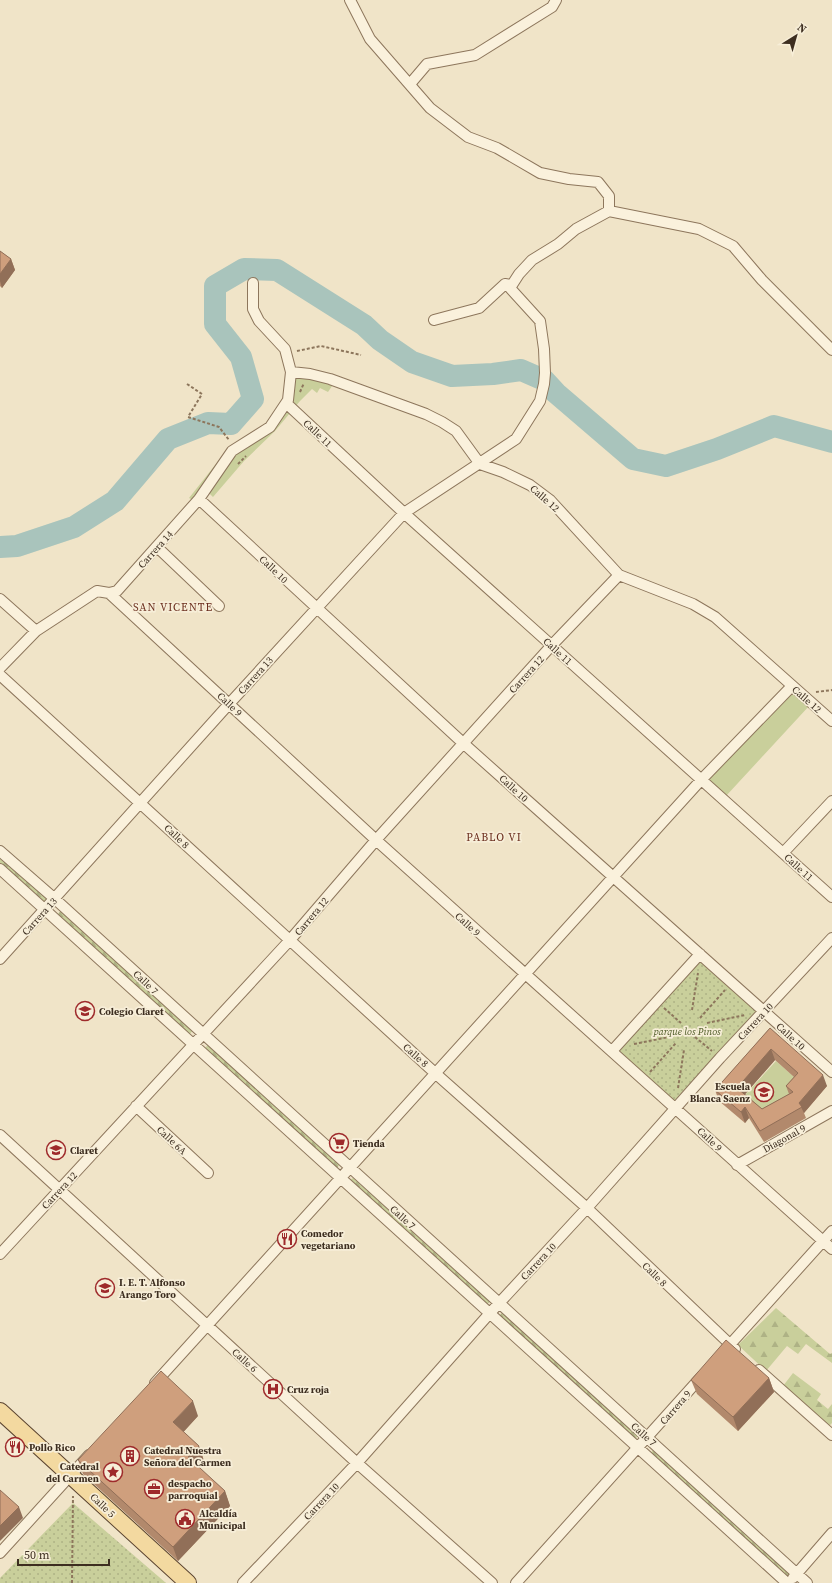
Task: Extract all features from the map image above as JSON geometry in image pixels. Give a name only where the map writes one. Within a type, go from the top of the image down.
[{"type":"main road","name":"Calle 5","points":[[0,1411],[188,1583]]},
{"type":"street","points":[[350,0],[370,39],[430,108],[468,137],[497,148],[540,173],[569,179],[598,182],[609,196],[609,211]]},
{"type":"street","points":[[410,84],[426,64],[475,55],[552,7],[556,0]]},
{"type":"street","points":[[434,320],[479,308],[505,284],[512,285],[532,260],[558,244],[576,230],[609,211],[699,229],[733,246],[762,280],[832,350]]},
{"type":"street","points":[[253,283],[253,309],[259,321],[285,349],[291,372],[287,402]]},
{"type":"street","name":"Carrera 13","points":[[0,959],[140,802],[404,513],[516,439],[540,401],[545,373],[544,349],[540,321],[510,288],[512,285]]},
{"type":"street","points":[[291,372],[310,374],[330,379],[436,419],[456,431],[480,464]]},
{"type":"street","name":"Carrera 14","points":[[0,668],[36,631],[97,591],[117,591],[157,548],[199,499],[231,453],[270,427],[287,402]]},
{"type":"street","name":"Calle 11","points":[[287,402],[404,513],[832,897]]},
{"type":"street","name":"Calle 12","points":[[480,464],[503,472],[530,485],[550,500],[619,575],[693,604],[715,617],[832,721]]},
{"type":"street","name":"Calle 10","points":[[199,499],[463,743],[832,1072]]},
{"type":"street","points":[[157,548],[219,606]]},
{"type":"street","name":"Carrera 12","points":[[0,1254],[290,940],[376,840],[463,743],[552,645],[619,575]]},
{"type":"street","name":"Calle 9","points":[[109,592],[524,975],[614,1049],[644,1080],[832,1249]]},
{"type":"street","points":[[0,599],[36,631]]},
{"type":"street","name":"Calle 8","points":[[0,675],[435,1073],[587,1208],[741,1355]]},
{"type":"street","points":[[149,1389],[701,780],[792,686]]},
{"type":"street","points":[[783,853],[832,800]]},
{"type":"street","name":"Calle 7","points":[[0,851],[55,899],[806,1583]]},
{"type":"street","name":"Calle 7","points":[[0,869],[638,1449],[788,1583]]},
{"type":"street","name":"Carrera 10","points":[[243,1583],[357,1462],[587,1208],[720,1058],[832,938]]},
{"type":"street","points":[[614,1049],[700,954]]},
{"type":"street","name":"Calle 6A","points":[[136,1106],[208,1173]]},
{"type":"street","name":"Diagonal 9","points":[[737,1165],[832,1111]]},
{"type":"street","name":"Calle 6","points":[[0,1135],[207,1326],[492,1583]]},
{"type":"street","points":[[720,1356],[832,1231]]},
{"type":"street","points":[[753,1365],[832,1435]]},
{"type":"street","name":"Carrera 9","points":[[516,1583],[710,1368]]},
{"type":"street","points":[[0,1553],[97,1447]]},
{"type":"street","points":[[788,1583],[832,1534]]},
{"type":"path","points":[[286,353],[321,346],[360,355]]},
{"type":"path","points":[[188,384],[202,394],[188,417],[219,426],[231,442],[231,453]]},
{"type":"path","points":[[692,1010],[700,954]]},
{"type":"path","points":[[700,1018],[731,983]]},
{"type":"path","points":[[657,1002],[680,1023]]},
{"type":"path","points":[[707,1023],[764,1012]]},
{"type":"path","points":[[614,1049],[669,1037]]},
{"type":"path","points":[[695,1037],[720,1058]]},
{"type":"path","points":[[644,1080],[676,1043]]},
{"type":"path","points":[[676,1108],[684,1050]]},
{"type":"path","points":[[71,1475],[73,1503],[72,1583]]},
{"type":"green space","points":[[303,376],[334,383],[328,392],[320,388],[317,393],[312,389],[275,431],[244,461],[213,497],[207,491],[235,452],[271,428],[289,400],[296,377]]},
{"type":"green space","points":[[227,450],[195,501],[189,498]]},
{"type":"green space","points":[[792,690],[810,705],[726,796],[708,781]]},
{"type":"green space","points":[[0,856],[48,898],[44,903],[0,864]]},
{"type":"green space","points":[[62,909],[193,1030],[189,1035],[58,914]]},
{"type":"green space","name":"parque los Pinos","points":[[700,958],[758,1010],[674,1101],[618,1050]]},
{"type":"green space","points":[[208,1045],[340,1164],[337,1168],[204,1049]]},
{"type":"green space","points":[[776,1061],[802,1084],[769,1119],[744,1096]]},
{"type":"green space","points":[[353,1178],[490,1301],[486,1306],[349,1181]]},
{"type":"green space","points":[[776,1308],[830,1354],[832,1353],[832,1363],[806,1344],[798,1354],[787,1346],[766,1371],[738,1345]]},
{"type":"green space","points":[[502,1313],[639,1435],[634,1440],[498,1317]]},
{"type":"green space","points":[[793,1373],[821,1394],[817,1400],[828,1409],[832,1404],[832,1423],[829,1426],[783,1386]]},
{"type":"green space","points":[[653,1450],[791,1573],[787,1577],[650,1454]]},
{"type":"green space","points":[[73,1503],[166,1583],[0,1583],[0,1578]]},
{"type":"building","points":[[0,251],[11,259],[0,274]]},
{"type":"building","points":[[770,1028],[823,1075],[799,1103],[802,1107],[760,1131],[745,1107],[741,1112],[715,1090]],"holes":[[[771,1049],[798,1073],[786,1086],[793,1092],[762,1109],[737,1088]]]},
{"type":"building","points":[[726,1340],[769,1378],[733,1417],[691,1380]]},
{"type":"building","points":[[161,1371],[193,1401],[173,1422],[199,1446],[188,1457],[225,1491],[173,1547],[78,1460]]},
{"type":"building","points":[[0,1490],[19,1507],[0,1526]]},
{"type":"waterway","points":[[0,547],[17,546],[74,527],[115,501],[168,439],[208,423],[231,424],[253,399],[241,357],[215,324],[215,286],[244,269],[277,270],[364,325],[380,340],[412,362],[452,376],[493,374],[521,370],[544,380],[556,393],[633,459],[666,466],[717,449],[774,426],[832,442]]},
{"type":"place","name":"Colegio Claret","points":[[85,1011]]},
{"type":"place","name":"Escuela Blanca Saenz","points":[[764,1092]]},
{"type":"place","name":"Tienda","points":[[339,1143]]},
{"type":"place","name":"Claret","points":[[56,1150]]},
{"type":"place","name":"Comedor vegetariano","points":[[287,1239]]},
{"type":"place","name":"I. E. T. Alfonso Arango Toro","points":[[105,1288]]},
{"type":"place","name":"Cruz roja","points":[[273,1389]]},
{"type":"place","name":"Pollo Rico","points":[[15,1447]]},
{"type":"place","name":"Catedral Nuestra Señora del Carmen","points":[[130,1456]]},
{"type":"place","name":"Catedral del Carmen","points":[[113,1472]]},
{"type":"place","name":"despacho parroquial","points":[[154,1489]]},
{"type":"place","name":"Alcaldía Municipal","points":[[185,1519]]},
{"type":"district","name":"SAN VICENTE","points":[[173,607]]},
{"type":"district","name":"PABLO VI","points":[[494,837]]}]
